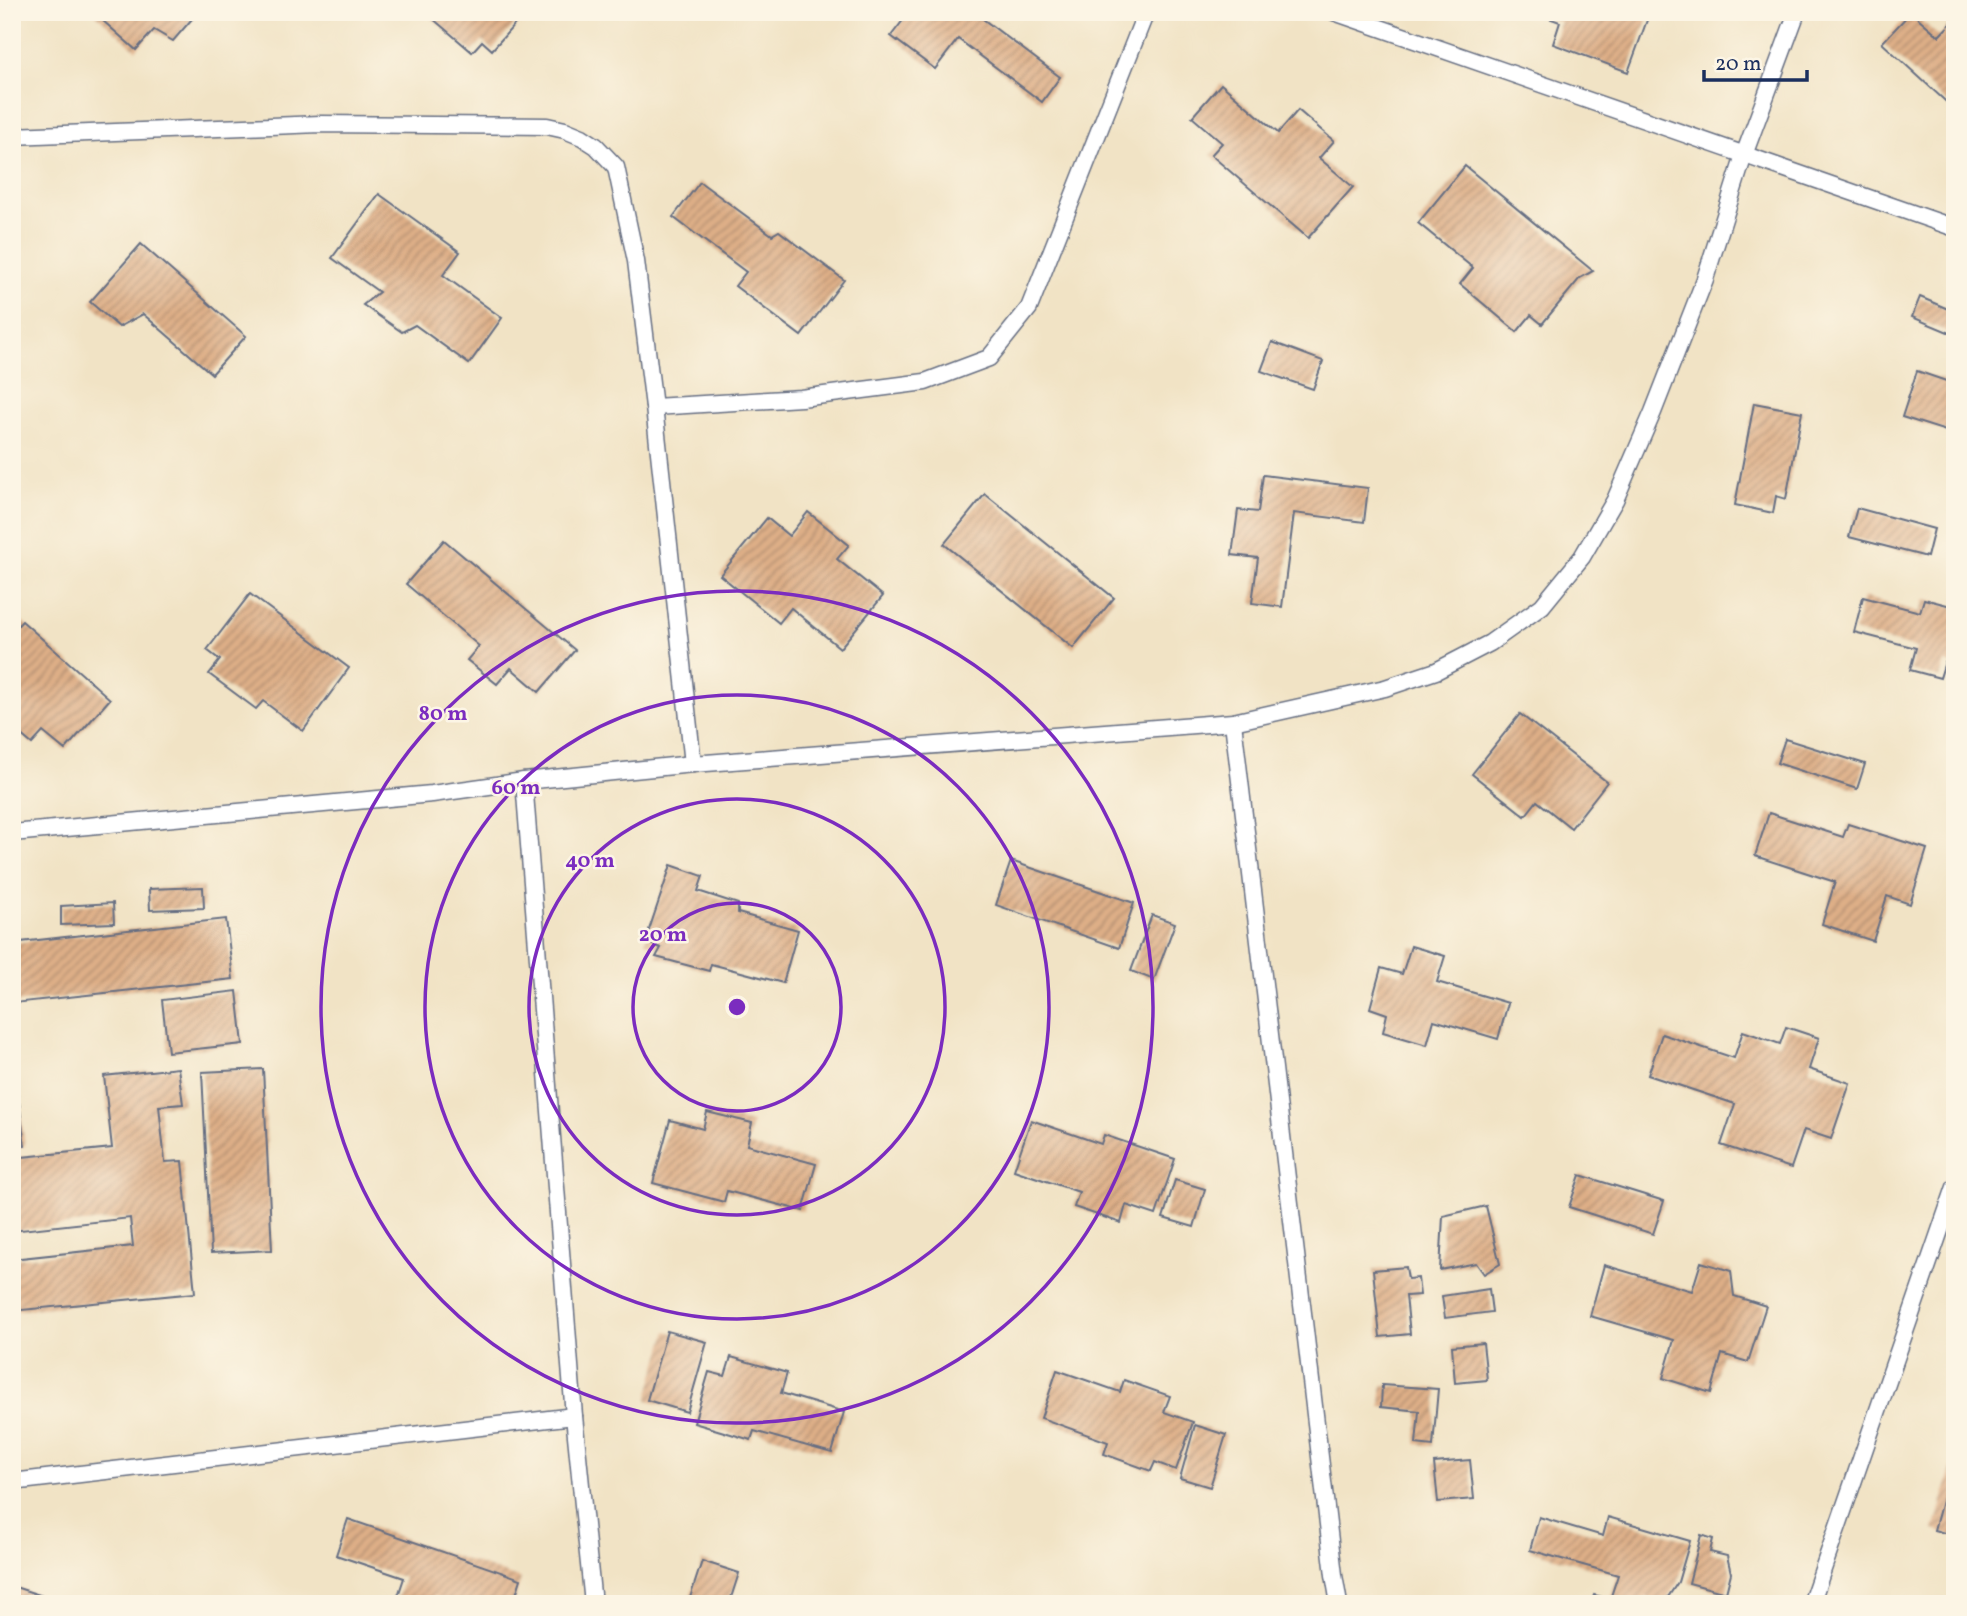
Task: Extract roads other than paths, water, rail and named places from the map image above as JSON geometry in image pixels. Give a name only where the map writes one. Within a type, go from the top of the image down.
[{"type":"lane","points":[[654,407],[801,398],[925,382],[989,358],[1029,308],[1146,12]]},
{"type":"lane","points":[[1334,12],[1955,228]]},
{"type":"lane","points":[[12,833],[419,795],[524,781],[693,764],[1233,722],[1385,688],[1436,671],[1490,643],[1542,606],[1582,557],[1615,500],[1705,279],[1744,155],[1797,12]]},
{"type":"lane","points":[[12,136],[320,124],[547,126],[565,130],[596,146],[616,167],[636,261],[693,764]]},
{"type":"lane","points":[[1233,722],[1339,1604]]},
{"type":"lane","points":[[524,781],[574,1416],[593,1604]]},
{"type":"lane","points":[[1811,1604],[1955,1187]]},
{"type":"lane","points":[[12,1482],[574,1416]]}]
